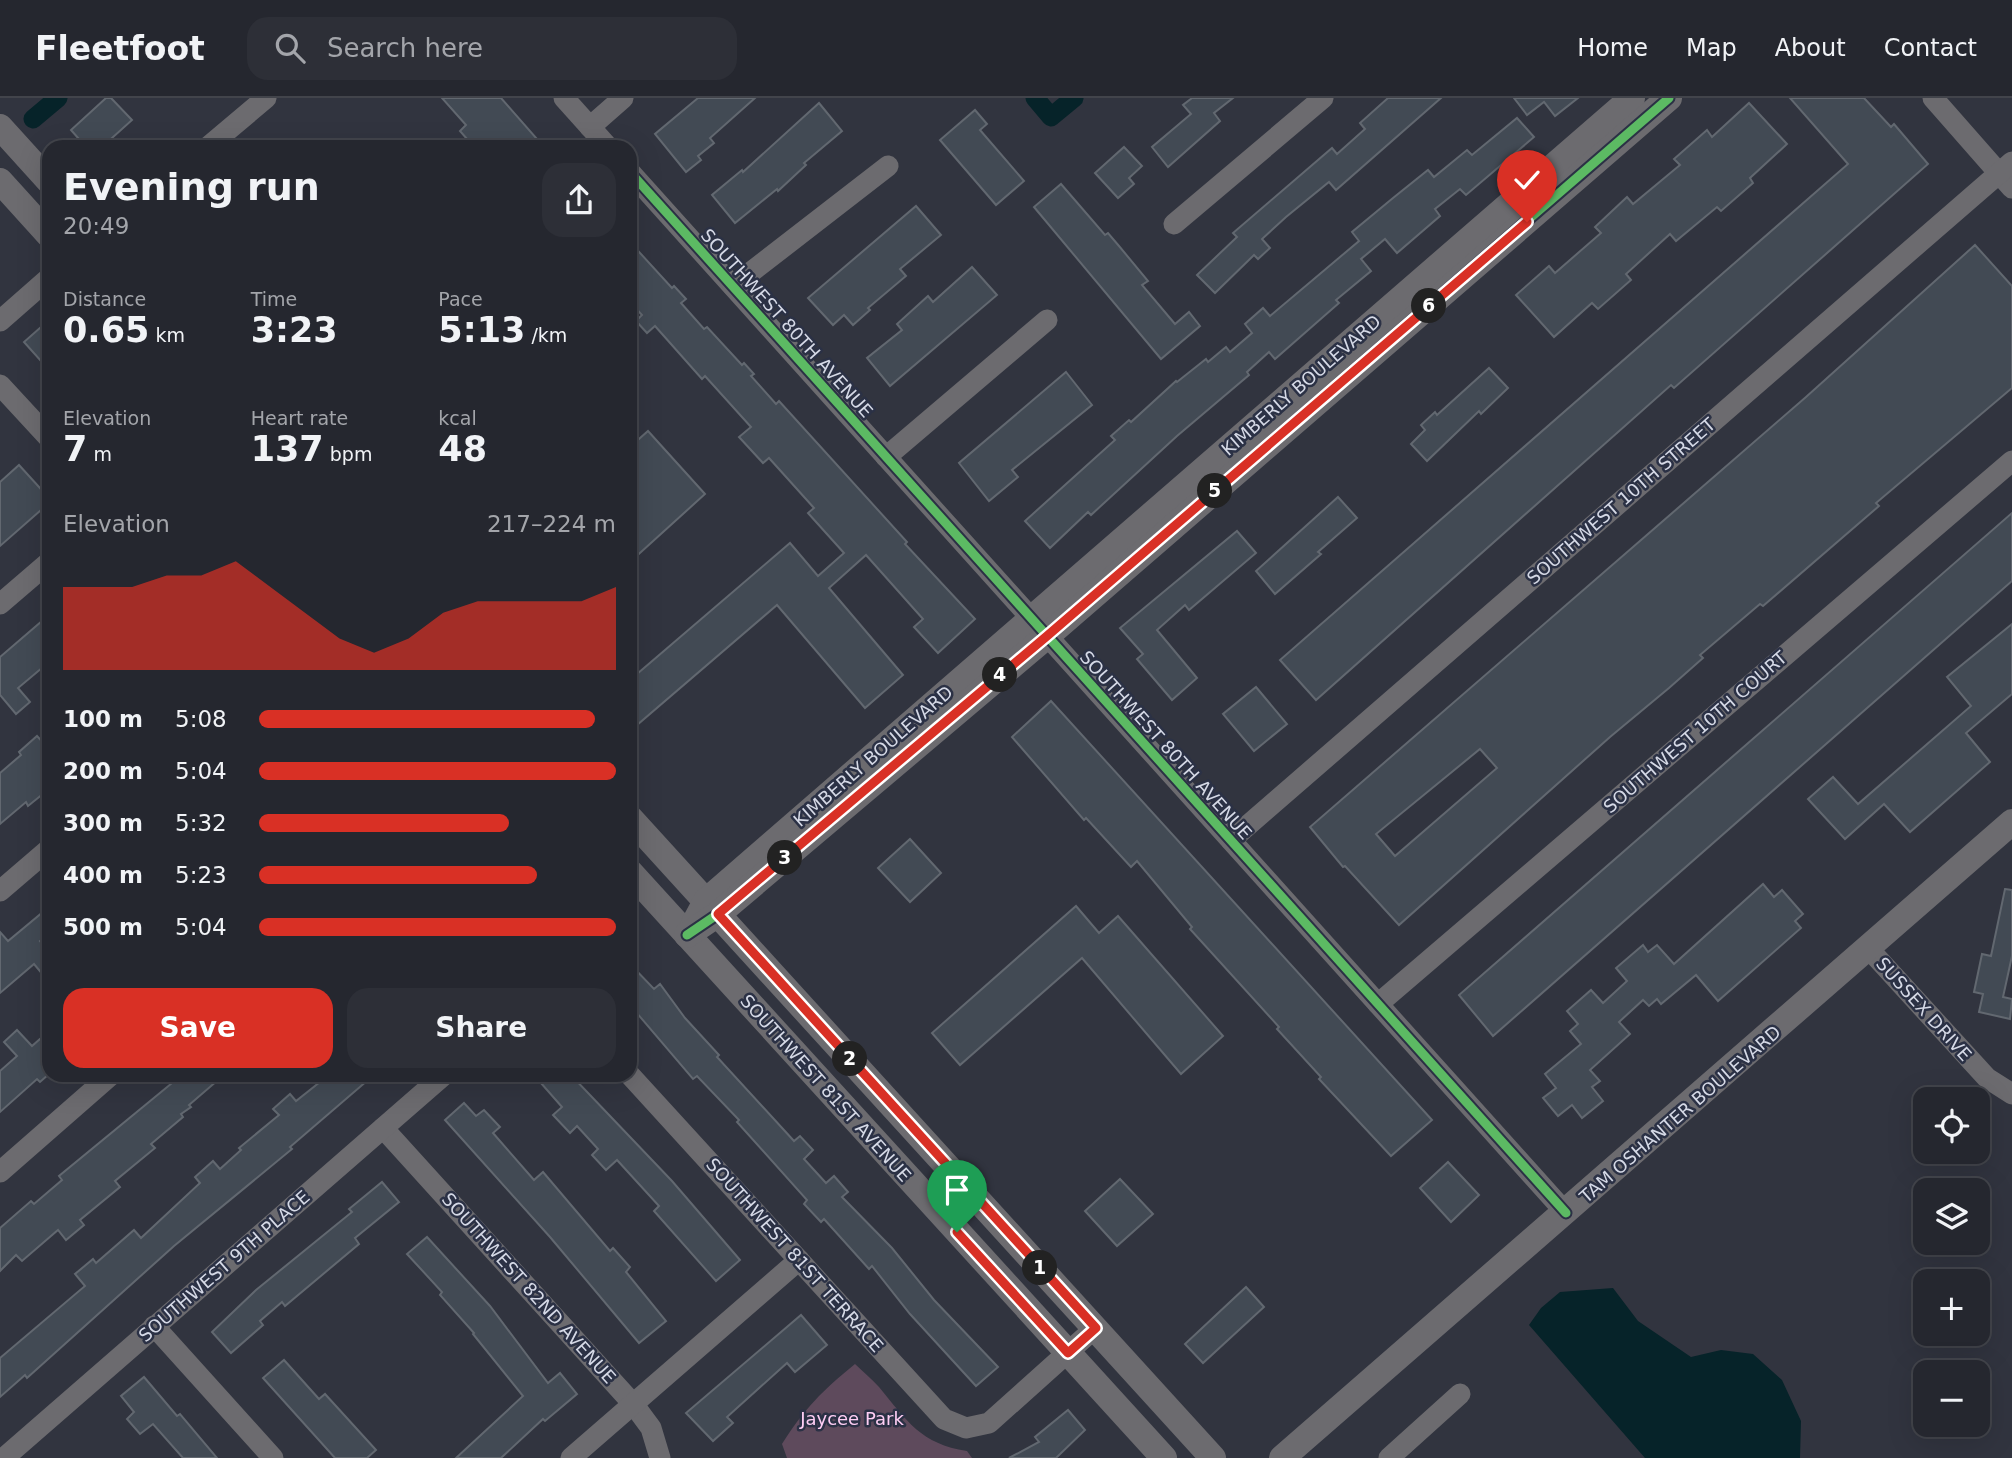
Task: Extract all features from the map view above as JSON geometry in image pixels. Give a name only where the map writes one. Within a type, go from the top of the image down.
[{"type":"street","points":[[216,140],[266,98]]},
{"type":"street","points":[[564,98],[602,140]]},
{"type":"street","points":[[590,127],[623,98]]},
{"type":"street","points":[[1174,223],[1323,98]]},
{"type":"street","name":"KIMBERLY BOULEVARD","points":[[1039,628],[1632,98]]},
{"type":"street","name":"KIMBERLY BOULEVARD","points":[[687,935],[712,908],[1039,628],[1670,98]]},
{"type":"street","points":[[1933,98],[2008,174]]},
{"type":"street","points":[[0,127],[42,173]]},
{"type":"street","points":[[733,286],[888,166]]},
{"type":"street","name":"SOUTHWEST 10TH STREET","points":[[1231,840],[2008,174]]},
{"type":"street","name":"SOUTHWEST 80TH AVENUE","points":[[637,180],[1566,1213]]},
{"type":"street","points":[[0,181],[42,227]]},
{"type":"street","points":[[0,321],[42,284]]},
{"type":"street","points":[[886,457],[1046,320]]},
{"type":"street","points":[[0,385],[42,430]]},
{"type":"street","name":"SOUTHWEST 10TH COURT","points":[[1378,1004],[2012,461]]},
{"type":"street","points":[[0,604],[42,568]]},
{"type":"street","name":"TAM OSHANTER BOULEVARD","points":[[1282,1458],[2012,822]]},
{"type":"street","name":"SOUTHWEST 81ST AVENUE","points":[[637,826],[1213,1458]]},
{"type":"street","points":[[0,891],[42,855]]},
{"type":"street","name":"SOUTHWEST 81ST AVENUE","points":[[637,881],[1164,1458]]},
{"type":"street","name":"SUSSEX DRIVE","points":[[1869,949],[1987,1078],[2012,1094]]},
{"type":"street","points":[[0,1172],[103,1082]]},
{"type":"street","name":"SOUTHWEST 9TH PLACE","points":[[4,1458],[436,1082]]},
{"type":"street","name":"SOUTHWEST 81ST TERRACE","points":[[636,1082],[944,1419],[966,1428],[989,1423],[1068,1353]]},
{"type":"street","name":"SOUTHWEST 82ND AVENUE","points":[[383,1128],[634,1405],[651,1428],[660,1458]]},
{"type":"street","points":[[571,1458],[799,1260]]},
{"type":"street","points":[[154,1326],[273,1458]]},
{"type":"street","points":[[1068,1353],[1096,1328]]},
{"type":"street","points":[[1389,1458],[1460,1394]]},
{"type":"green space","name":"Jaycee Park","points":[[855,1364],[916,1429],[938,1443],[967,1451],[972,1458],[787,1458],[782,1444],[798,1420],[823,1392]]},
{"type":"shaded area","points":[[1613,1288],[1638,1321],[1691,1357],[1721,1350],[1753,1354],[1782,1380],[1801,1421],[1800,1458],[1645,1458],[1529,1325],[1541,1308],[1560,1292]]},
{"type":"building","points":[[106,98],[111,98],[132,120],[110,140],[80,140],[71,130]]},
{"type":"building","points":[[442,98],[501,98],[538,140],[468,140],[460,131],[466,125]]},
{"type":"building","points":[[698,98],[755,98],[710,138],[714,143],[698,156],[701,160],[686,172],[655,134]]},
{"type":"building","points":[[1192,98],[1233,98],[1214,113],[1220,121],[1168,167],[1152,147],[1191,114],[1183,105]]},
{"type":"building","points":[[1388,98],[1441,98],[1336,190],[1329,182],[1286,217],[1262,239],[1270,248],[1258,259],[1254,255],[1215,293],[1197,275],[1237,237],[1233,233],[1332,148],[1337,154],[1365,129],[1360,123]]},
{"type":"building","points":[[1514,98],[1578,98],[1555,116],[1544,102],[1527,115]]},
{"type":"building","points":[[1790,98],[1864,98],[1891,127],[1894,124],[1928,164],[1674,388],[1671,385],[1316,700],[1280,660],[1848,164]]},
{"type":"building","points":[[819,103],[842,131],[804,163],[806,165],[778,191],[777,189],[735,223],[712,195],[742,170],[743,172]]},
{"type":"building","points":[[1749,103],[1787,144],[1750,178],[1753,183],[1721,211],[1717,207],[1676,241],[1670,234],[1626,274],[1631,280],[1598,309],[1592,303],[1554,337],[1516,295],[1549,266],[1555,273],[1601,233],[1595,227],[1627,197],[1633,204],[1680,165],[1674,159],[1707,130],[1712,137]]},
{"type":"building","points":[[975,110],[987,124],[980,130],[1024,181],[996,205],[940,140]]},
{"type":"building","points":[[1517,118],[1534,137],[1466,195],[1460,189],[1435,209],[1440,216],[1397,253],[1385,239],[1361,259],[1371,271],[1336,300],[1339,303],[1275,359],[1269,352],[1247,372],[1249,375],[1091,515],[1088,512],[1050,548],[1025,521],[1115,440],[1111,436],[1129,420],[1131,422],[1176,381],[1206,359],[1208,362],[1226,347],[1230,352],[1252,333],[1245,324],[1263,308],[1270,316],[1359,241],[1352,232],[1393,198],[1428,170],[1434,177],[1467,150],[1472,155]]},
{"type":"building","points":[[1124,147],[1142,166],[1129,178],[1134,184],[1118,198],[1095,173]]},
{"type":"building","points":[[1061,184],[1105,235],[1108,233],[1148,281],[1142,285],[1175,324],[1189,312],[1200,326],[1161,359],[1034,207]]},
{"type":"building","points":[[916,206],[941,235],[900,269],[906,276],[868,308],[870,310],[853,325],[844,315],[833,325],[808,298]]},
{"type":"building","points":[[1975,245],[2012,286],[2012,388],[1876,503],[1879,506],[1763,606],[1760,604],[1700,655],[1703,658],[1399,925],[1345,866],[1343,867],[1310,827],[1806,397]],"holes":[[[1480,749],[1497,768],[1395,856],[1376,834]]]},
{"type":"building","points":[[637,250],[672,288],[674,286],[686,299],[681,303],[704,329],[707,327],[742,365],[744,363],[754,374],[751,376],[776,404],[779,401],[975,619],[938,653],[914,627],[923,619],[866,555],[829,588],[903,675],[865,708],[777,605],[637,725],[637,674],[790,543],[818,576],[844,553],[808,513],[814,508],[769,458],[763,463],[739,437],[751,427],[705,376],[702,379],[655,326],[647,333],[637,322],[642,315],[637,310]]},
{"type":"building","points":[[972,267],[997,295],[890,386],[867,358],[902,330],[897,324],[928,296],[933,302]]},
{"type":"building","points":[[42,326],[42,362],[24,342]]},
{"type":"building","points":[[1489,368],[1508,388],[1481,414],[1479,411],[1427,461],[1411,444],[1425,430],[1421,425],[1435,412],[1437,415]]},
{"type":"building","points":[[1066,372],[1092,405],[1012,470],[1018,477],[989,501],[959,463]]},
{"type":"building","points":[[648,431],[705,494],[637,556],[637,441]]},
{"type":"building","points":[[19,465],[42,490],[42,509],[0,546],[0,482]]},
{"type":"building","points":[[1338,497],[1357,518],[1275,594],[1256,571]]},
{"type":"building","points":[[2012,513],[2012,581],[1493,1036],[1459,995]]},
{"type":"building","points":[[1237,531],[1256,553],[1189,610],[1185,605],[1157,630],[1197,678],[1172,700],[1137,659],[1143,654],[1120,628]]},
{"type":"building","points":[[42,621],[42,668],[18,688],[30,702],[16,714],[0,695],[0,657]]},
{"type":"building","points":[[2012,624],[2012,694],[1966,733],[1990,762],[1910,832],[1884,804],[1845,839],[1808,799],[1833,777],[1858,804],[1971,706],[1947,677]]},
{"type":"building","points":[[1256,687],[1287,724],[1254,751],[1223,714]]},
{"type":"building","points":[[1051,701],[1432,1120],[1391,1156],[1319,1079],[1321,1077],[1277,1029],[1279,1027],[1190,929],[1192,927],[1137,861],[1131,867],[1086,818],[1084,820],[1012,737]]},
{"type":"building","points":[[37,736],[42,741],[42,795],[28,806],[26,802],[0,824],[0,773],[21,755],[19,752]]},
{"type":"building","points":[[910,839],[941,873],[910,902],[878,868]]},
{"type":"building","points":[[1763,884],[1774,897],[1782,890],[1803,914],[1795,921],[1801,928],[1718,1001],[1696,975],[1661,1004],[1657,999],[1649,1006],[1643,1000],[1619,1022],[1630,1034],[1590,1070],[1600,1081],[1592,1087],[1603,1101],[1582,1118],[1572,1105],[1558,1116],[1543,1098],[1556,1088],[1545,1074],[1581,1044],[1570,1031],[1578,1024],[1567,1011],[1591,990],[1603,1003],[1627,981],[1616,968],[1643,945],[1648,952],[1657,945],[1674,964]]},
{"type":"building","points":[[2005,889],[2012,890],[2012,956],[2003,997],[2012,999],[2010,1019],[1979,1012],[1983,994],[1974,992],[1982,954],[1991,956]]},
{"type":"building","points":[[1076,906],[1099,933],[1118,916],[1223,1036],[1181,1074],[1082,958],[960,1065],[932,1033]]},
{"type":"building","points":[[42,913],[42,974],[34,964],[0,993],[0,932],[8,941]]},
{"type":"building","points":[[637,971],[654,989],[660,984],[685,1018],[719,1055],[717,1057],[794,1141],[800,1136],[813,1150],[804,1159],[826,1183],[834,1176],[848,1192],[842,1197],[892,1248],[934,1300],[998,1367],[976,1386],[910,1314],[872,1266],[869,1269],[824,1219],[821,1222],[804,1204],[807,1200],[737,1122],[739,1120],[697,1076],[693,1079],[637,1013]]},
{"type":"building","points":[[17,1030],[32,1046],[42,1037],[42,1080],[40,1082],[37,1079],[0,1112],[0,1071],[17,1056],[4,1042]]},
{"type":"building","points":[[173,1082],[216,1082],[189,1105],[191,1107],[181,1114],[183,1117],[151,1144],[155,1148],[115,1181],[120,1187],[80,1220],[84,1225],[66,1240],[58,1230],[22,1261],[16,1255],[0,1271],[0,1228],[31,1201],[34,1204],[62,1180],[59,1176]]},
{"type":"building","points":[[320,1082],[366,1082],[290,1147],[292,1149],[174,1246],[27,1378],[25,1375],[0,1397],[0,1358],[85,1286],[75,1274],[93,1259],[96,1263],[134,1230],[141,1238],[200,1183],[195,1177],[213,1161],[220,1169],[241,1150],[239,1148],[279,1115],[273,1109],[290,1094],[296,1101]]},
{"type":"building","points":[[540,1082],[578,1082],[672,1181],[740,1260],[716,1281],[654,1211],[659,1206],[617,1160],[606,1170],[592,1155],[598,1149],[577,1126],[570,1133],[553,1115],[562,1107]]},
{"type":"building","points":[[464,1103],[476,1116],[484,1110],[500,1127],[493,1133],[534,1180],[543,1172],[610,1251],[613,1248],[630,1267],[626,1272],[666,1321],[639,1343],[550,1237],[445,1120]]},
{"type":"building","points":[[1448,1162],[1479,1195],[1451,1222],[1420,1188]]},
{"type":"building","points":[[1120,1179],[1153,1214],[1117,1246],[1085,1211]]},
{"type":"building","points":[[382,1182],[399,1202],[355,1238],[359,1244],[285,1306],[282,1302],[260,1321],[263,1325],[231,1353],[212,1332],[256,1290],[352,1212],[349,1209]]},
{"type":"building","points":[[427,1237],[490,1306],[548,1383],[560,1373],[577,1394],[545,1421],[543,1419],[501,1458],[456,1458],[523,1396],[474,1333],[440,1295],[442,1292],[407,1254]]},
{"type":"building","points":[[1246,1287],[1264,1307],[1203,1363],[1185,1344]]},
{"type":"building","points":[[801,1315],[827,1345],[795,1372],[787,1363],[727,1417],[733,1423],[713,1441],[686,1413]]},
{"type":"building","points":[[284,1360],[319,1399],[325,1394],[376,1450],[367,1458],[335,1458],[263,1378]]},
{"type":"building","points":[[144,1377],[217,1458],[183,1458],[153,1424],[140,1434],[127,1419],[134,1412],[121,1396]]},
{"type":"building","points":[[1068,1410],[1085,1430],[1056,1458],[1009,1458],[1039,1442],[1035,1437]]},
{"type":"waterway","points":[[33,119],[58,98]]},
{"type":"waterway","points":[[1035,98],[1051,117],[1074,98]]},
{"type":"cycle path","points":[[687,935],[718,914],[1047,636],[1669,98]]},
{"type":"cycle path","points":[[637,180],[1566,1213]]},
{"type":"route","points":[[957,1232],[1068,1353],[1096,1328],[718,914],[1047,636],[1527,222]]}]
